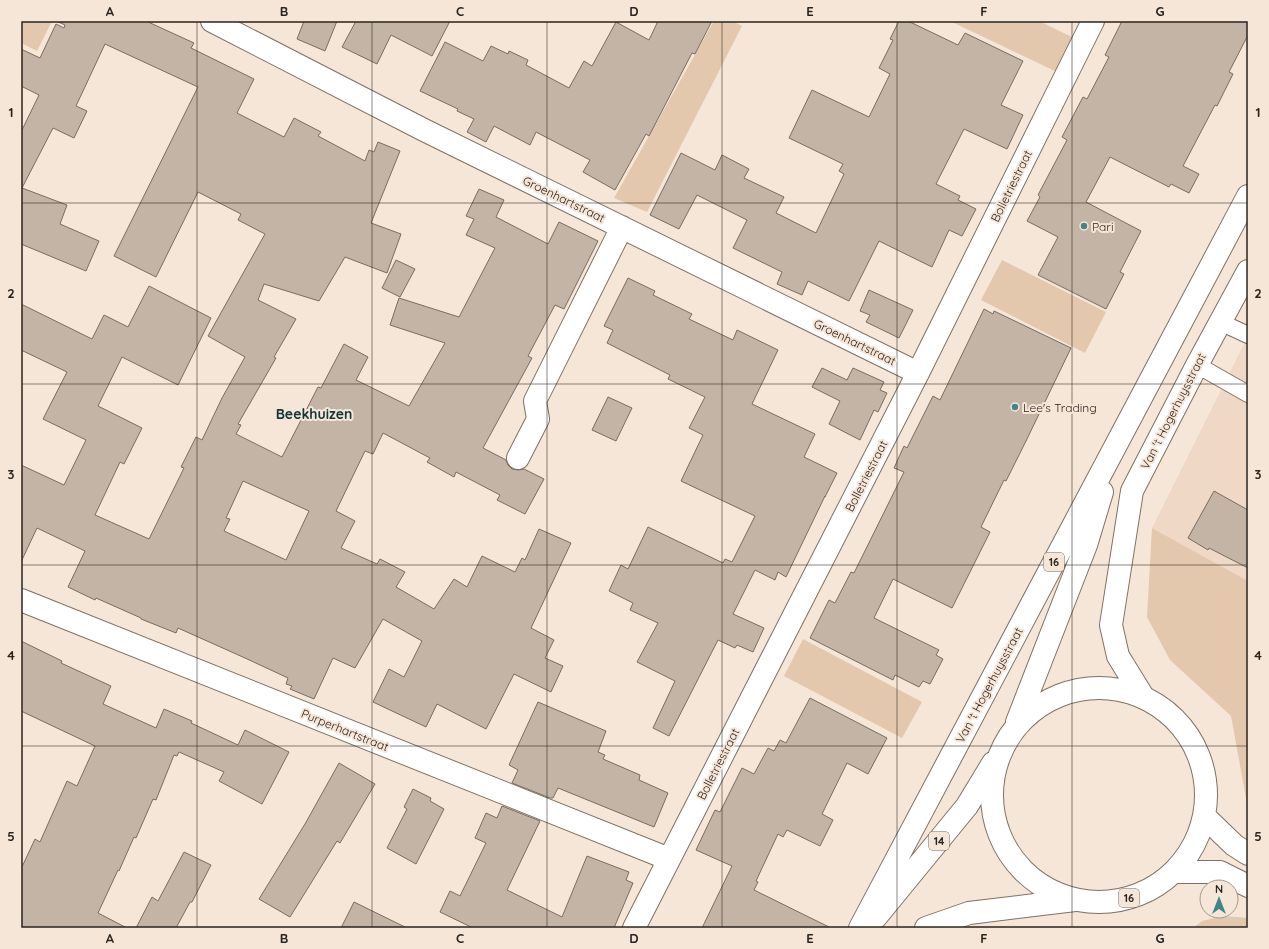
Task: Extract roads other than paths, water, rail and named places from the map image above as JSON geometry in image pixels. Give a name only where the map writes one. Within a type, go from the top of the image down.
[{"type":"main road","name":"Groenhartstraat","points":[[212,21],[424,130],[918,373]]},
{"type":"main road","name":"Bolletriestraat","points":[[634,928],[918,373],[1093,21]]},
{"type":"main road","name":"Van 't Hogerhuysstraat","points":[[860,928],[1248,196]]},
{"type":"main road","points":[[518,458],[538,419],[535,401],[622,228]]},
{"type":"main road","name":"Van 't Hogerhuysstraat","points":[[1142,695],[1118,656],[1111,625],[1132,491],[1220,322],[1242,293],[1248,271]]},
{"type":"main road","name":"Van 't Hogerhuysstraat","points":[[1017,722],[1086,545],[1118,443]]},
{"type":"main road","name":"Purperhartstraat","points":[[21,600],[669,859]]},
{"type":"main road","name":"16","points":[[1101,688],[1142,695],[1158,705],[1182,726],[1199,754],[1207,785],[1205,817],[1193,847],[1174,872],[1153,888],[1129,898],[1104,902],[1078,900],[1047,888],[1021,868],[1003,842],[993,810],[993,778],[1003,747],[1017,722],[1048,701],[1074,691],[1101,688]]},
{"type":"main road","name":"14","points":[[866,928],[967,806],[1003,747]]},
{"type":"main road","points":[[1205,817],[1234,845],[1248,854]]},
{"type":"main road","points":[[1174,872],[1220,872],[1248,886]]},
{"type":"main road","points":[[926,928],[970,913],[1078,900]]},
{"type":"lane","points":[[1220,322],[1248,335]]},
{"type":"lane","points":[[1197,365],[1248,394]]},
{"type":"place","name":"Pari","points":[[1084,226]]},
{"type":"place","name":"Lee's Trading","points":[[1015,407]]},
{"type":"district","name":"Beekhuizen","points":[[314,414]]}]
